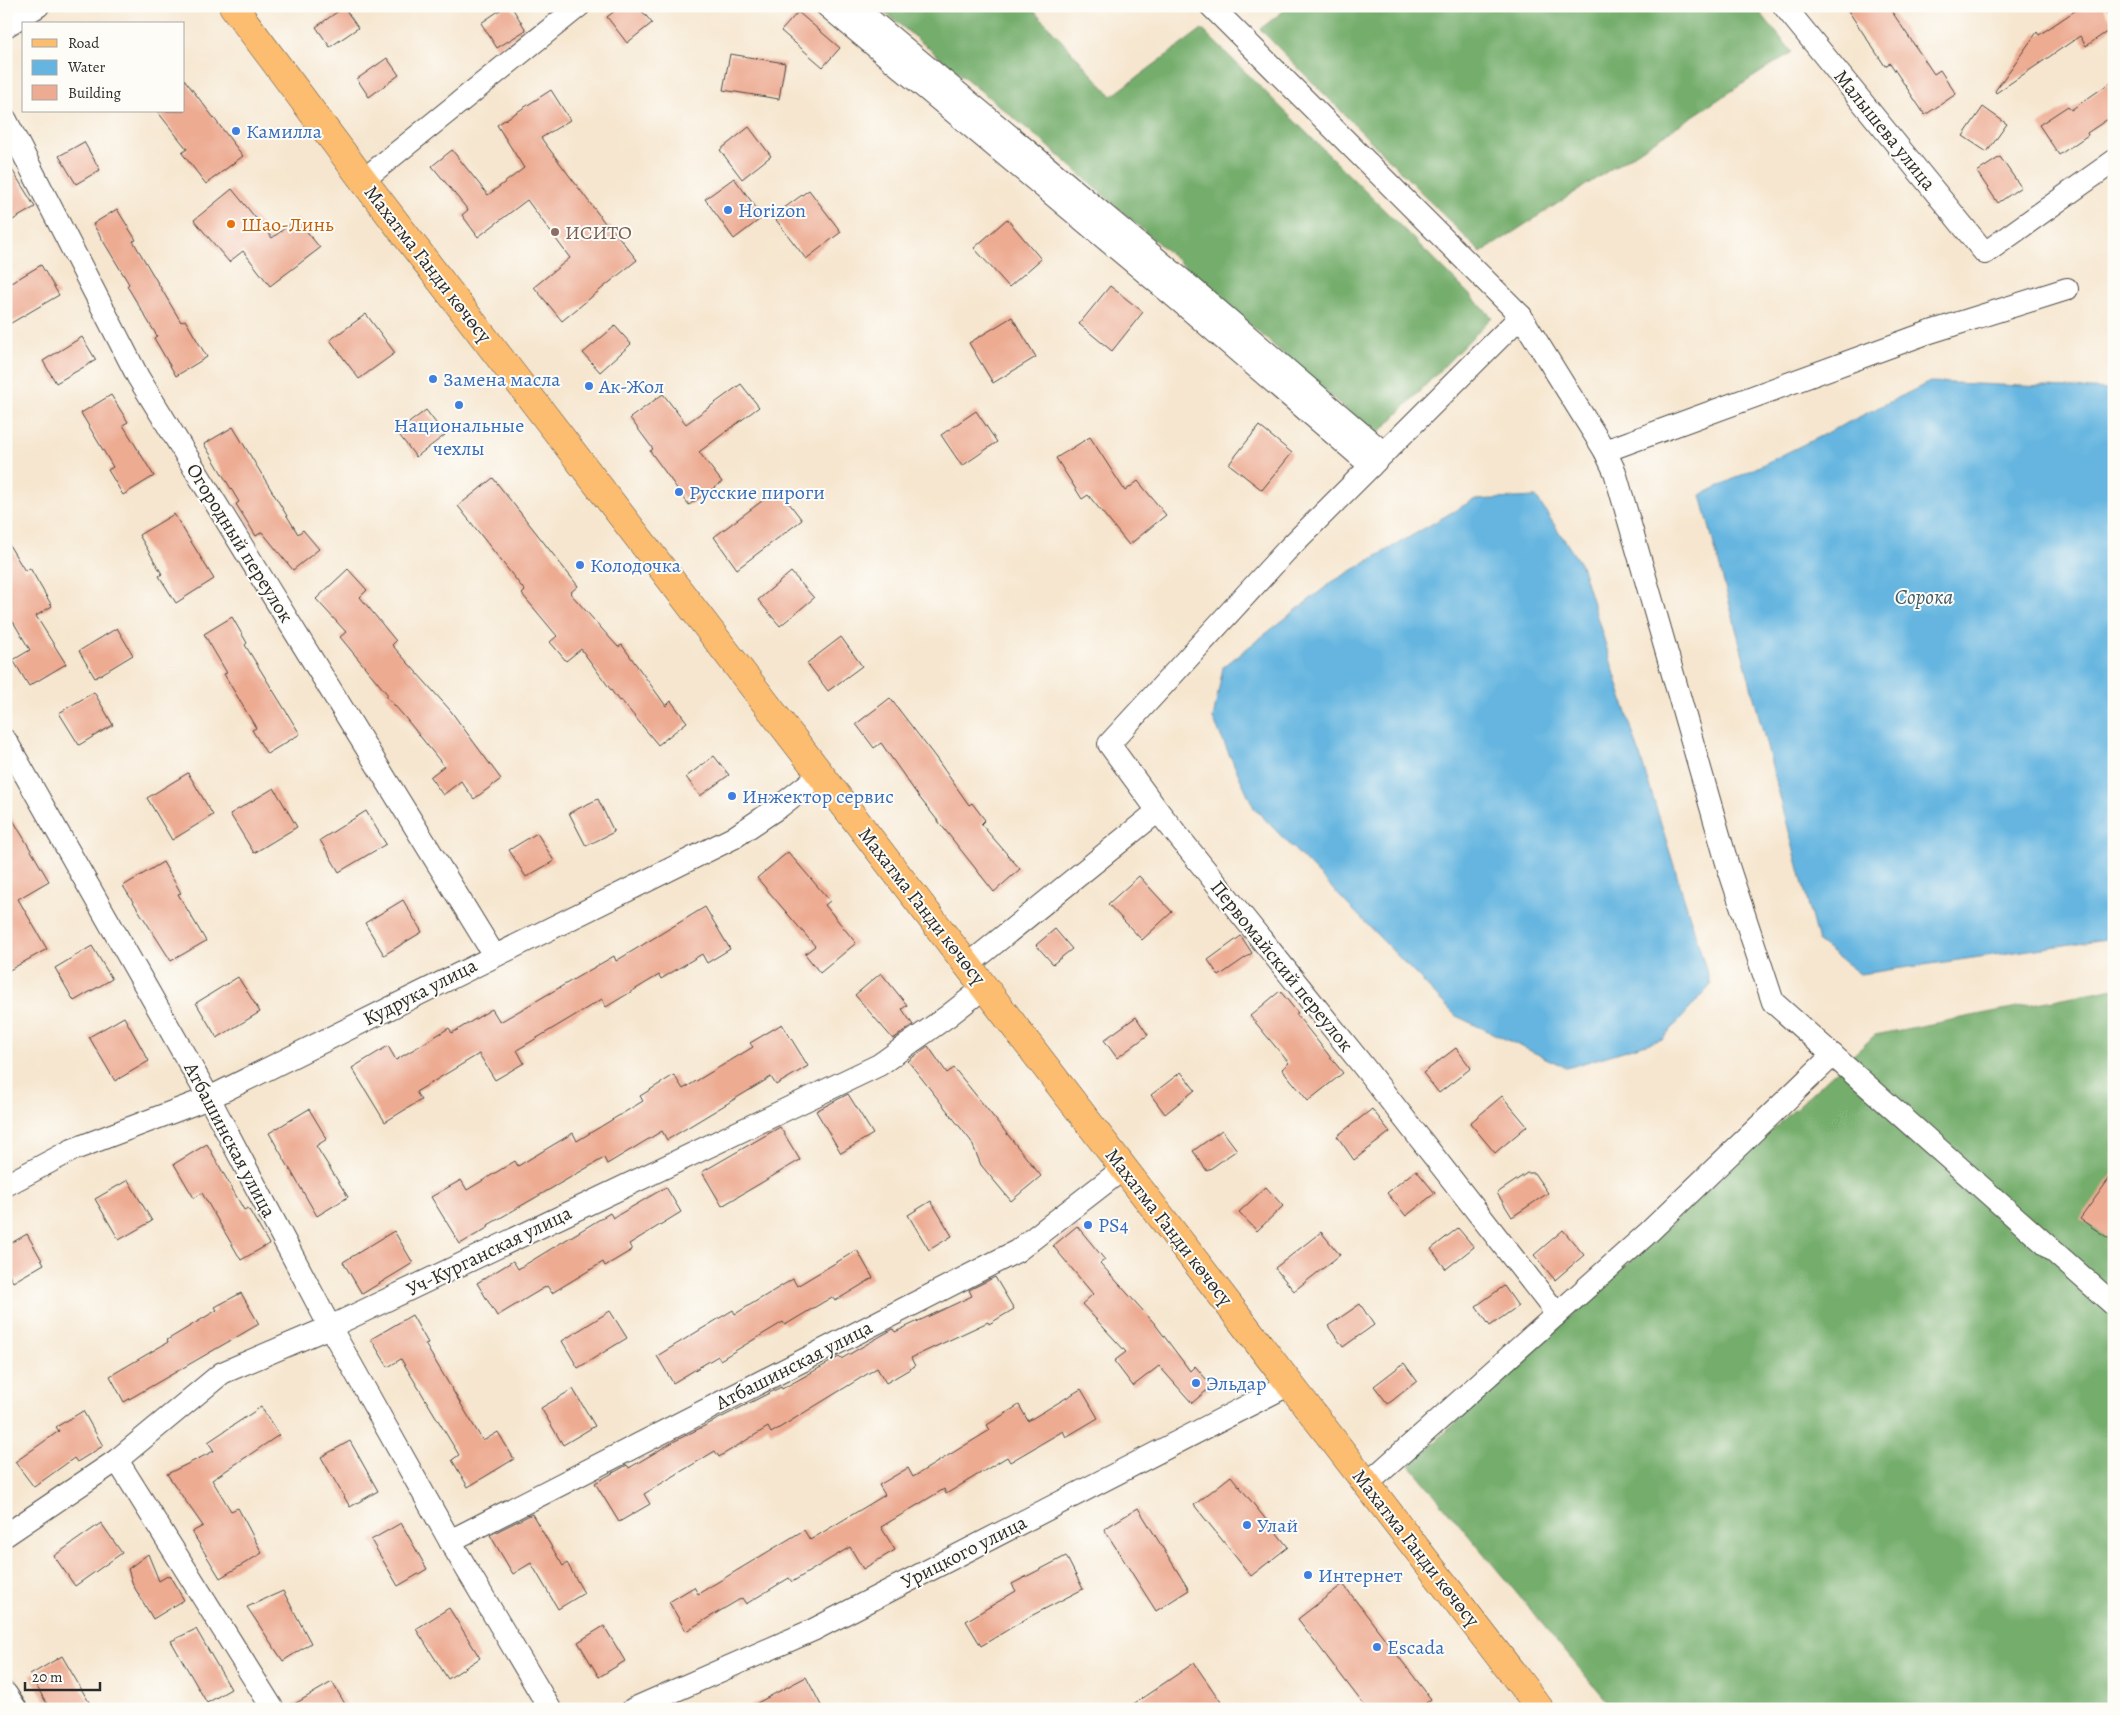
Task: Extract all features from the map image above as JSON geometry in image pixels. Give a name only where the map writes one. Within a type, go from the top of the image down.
[{"type":"main road","name":"Махатма Ганди көчөсү","points":[[233,6],[363,180],[1540,1709]]},
{"type":"street","points":[[6,26],[38,6]]},
{"type":"street","points":[[363,180],[579,6]]},
{"type":"street","points":[[827,6],[1175,298],[1377,460]]},
{"type":"street","points":[[854,6],[1193,289],[1377,460]]},
{"type":"street","name":"Малышева улица","points":[[1784,6],[1985,253],[2114,161]]},
{"type":"street","points":[[1215,11],[1520,316],[1605,451],[1615,472],[1727,863],[1773,1002],[2114,1305]]},
{"type":"street","name":"Огородный переулок","points":[[6,120],[138,377],[494,955]]},
{"type":"street","points":[[1605,451],[1927,333],[2068,289]]},
{"type":"street","points":[[1377,460],[1520,316]]},
{"type":"street","name":"Первомайский переулок","points":[[1377,460],[1286,550],[1109,744],[1158,811],[1364,1067],[1557,1314]]},
{"type":"street","name":"Атбашинская улица","points":[[6,741],[14,775],[209,1098],[330,1327],[450,1541],[550,1709]]},
{"type":"street","name":"Кудрука улица","points":[[6,1185],[72,1150],[209,1098],[733,838],[779,807],[821,774]]},
{"type":"street","points":[[968,965],[1158,811]]},
{"type":"street","name":"Уч-Курганская улица","points":[[6,1535],[117,1460],[222,1374],[330,1327],[879,1064],[948,1016],[985,987]]},
{"type":"street","points":[[1367,1484],[1649,1232],[1833,1055]]},
{"type":"street","name":"Атбашинская улица","points":[[450,1541],[1017,1251],[1124,1168]]},
{"type":"street","name":"Урицкого улица","points":[[633,1709],[814,1630],[1290,1384]]},
{"type":"street","points":[[117,1460],[273,1709]]},
{"type":"street","points":[[6,1694],[16,1709]]},
{"type":"green space","points":[[877,6],[1030,6],[1112,96],[1202,29],[1492,317],[1376,436],[1047,145]]},
{"type":"green space","points":[[1290,6],[1755,6],[1792,52],[1481,253],[1260,29]]},
{"type":"green space","points":[[2114,988],[2114,1709],[1613,1709],[1410,1465],[1875,1035]]},
{"type":"water","name":"Сорока","points":[[1930,382],[2114,390],[2114,938],[1860,974],[1818,942],[1701,495]]},
{"type":"water","points":[[1536,497],[1581,565],[1711,985],[1663,1039],[1567,1068],[1456,1016],[1254,808],[1213,719],[1223,667],[1332,582],[1473,500]]},
{"type":"building","points":[[506,6],[511,6],[526,30],[497,48],[481,23]]},
{"type":"building","points":[[621,6],[638,6],[652,23],[627,43],[607,17]]},
{"type":"building","points":[[1845,6],[1888,6],[1934,74],[1940,70],[1956,94],[1925,115],[1890,63],[1885,66]]},
{"type":"building","points":[[2082,6],[2102,6],[2114,27],[2086,46],[2080,36],[1996,93],[1995,91],[2037,32],[2039,35]]},
{"type":"building","points":[[344,7],[358,28],[330,47],[316,27]]},
{"type":"building","points":[[798,12],[840,48],[823,67],[781,31]]},
{"type":"building","points":[[730,54],[785,63],[779,99],[723,90]]},
{"type":"building","points":[[387,58],[399,75],[369,97],[357,79]]},
{"type":"building","points":[[185,80],[243,156],[206,184],[182,153],[187,149],[158,112],[185,112]]},
{"type":"building","points":[[2114,80],[2114,115],[2059,155],[2039,125],[2068,106],[2071,110]]},
{"type":"building","points":[[551,90],[570,120],[541,138],[608,227],[610,226],[637,260],[562,321],[534,287],[570,258],[527,200],[478,237],[462,215],[468,210],[432,166],[452,150],[488,195],[524,168],[497,125]]},
{"type":"building","points":[[1983,107],[2007,124],[1987,152],[1963,136]]},
{"type":"building","points":[[749,127],[771,156],[742,179],[720,150]]},
{"type":"building","points":[[84,142],[100,170],[76,184],[59,156]]},
{"type":"building","points":[[2000,157],[2021,187],[1998,203],[1977,172]]},
{"type":"building","points":[[6,160],[35,207],[6,224]]},
{"type":"building","points":[[734,178],[763,217],[734,239],[705,199]]},
{"type":"building","points":[[232,189],[272,238],[297,219],[320,248],[270,286],[243,251],[229,262],[194,220]]},
{"type":"building","points":[[809,190],[841,232],[806,259],[773,216]]},
{"type":"building","points":[[117,209],[136,240],[133,241],[181,322],[185,320],[207,357],[176,376],[154,338],[157,336],[127,286],[129,284],[93,224]]},
{"type":"building","points":[[1007,219],[1041,259],[1009,287],[974,248]]},
{"type":"building","points":[[41,265],[59,295],[6,326],[6,286]]},
{"type":"building","points":[[1110,286],[1143,312],[1112,351],[1079,324]]},
{"type":"building","points":[[366,314],[395,353],[359,379],[330,340]]},
{"type":"building","points":[[1012,317],[1036,357],[993,383],[969,343]]},
{"type":"building","points":[[615,326],[631,344],[600,372],[583,353]]},
{"type":"building","points":[[82,337],[96,360],[56,383],[43,361]]},
{"type":"building","points":[[741,384],[759,407],[699,452],[722,482],[689,505],[650,451],[653,449],[630,418],[663,394],[686,424]]},
{"type":"building","points":[[111,395],[128,422],[123,425],[154,476],[123,495],[108,470],[113,467],[81,413]]},
{"type":"building","points":[[426,410],[445,435],[416,457],[397,432]]},
{"type":"building","points":[[976,411],[997,442],[962,466],[941,435]]},
{"type":"building","points":[[1259,426],[1292,453],[1262,490],[1229,464]]},
{"type":"building","points":[[233,427],[298,534],[303,530],[319,549],[293,570],[262,532],[256,536],[236,504],[239,502],[204,444]]},
{"type":"building","points":[[1090,437],[1125,491],[1138,481],[1166,515],[1129,545],[1088,495],[1082,499],[1056,458]]},
{"type":"building","points":[[493,478],[578,586],[570,593],[618,647],[622,645],[666,706],[671,701],[687,722],[658,745],[621,700],[619,701],[581,649],[566,661],[550,642],[557,636],[522,594],[525,591],[458,506]]},
{"type":"building","points":[[778,489],[802,520],[737,569],[714,537]]},
{"type":"building","points":[[174,514],[214,579],[176,603],[159,576],[162,574],[139,535]]},
{"type":"building","points":[[6,540],[25,571],[30,568],[52,606],[36,616],[66,664],[29,686],[13,660],[30,650],[6,610]]},
{"type":"building","points":[[348,569],[367,590],[360,597],[396,641],[392,645],[450,710],[501,779],[474,799],[461,781],[443,795],[430,777],[444,766],[340,637],[346,632],[316,599]]},
{"type":"building","points":[[791,572],[814,598],[780,626],[758,600]]},
{"type":"building","points":[[232,617],[247,643],[245,645],[300,734],[267,754],[252,730],[256,728],[224,674],[227,673],[204,634]]},
{"type":"building","points":[[117,628],[133,655],[95,678],[79,651]]},
{"type":"building","points":[[841,637],[862,666],[828,691],[807,663]]},
{"type":"building","points":[[94,692],[113,725],[79,745],[59,713]]},
{"type":"building","points":[[890,698],[969,805],[972,803],[985,820],[981,824],[1020,869],[994,892],[919,797],[881,743],[874,748],[856,724]]},
{"type":"building","points":[[714,756],[729,775],[700,796],[686,777]]},
{"type":"building","points":[[188,773],[213,815],[172,840],[147,798]]},
{"type":"building","points":[[274,788],[297,827],[254,853],[230,814]]},
{"type":"building","points":[[598,799],[614,832],[586,846],[569,813]]},
{"type":"building","points":[[6,808],[49,881],[18,899],[47,949],[6,972]]},
{"type":"building","points":[[366,811],[386,844],[339,872],[320,840]]},
{"type":"building","points":[[537,833],[554,861],[526,877],[509,850]]},
{"type":"building","points":[[788,852],[830,901],[825,905],[856,943],[820,973],[805,954],[815,946],[757,878]]},
{"type":"building","points":[[163,862],[181,893],[178,894],[206,941],[171,961],[123,886]]},
{"type":"building","points":[[1139,876],[1172,912],[1142,940],[1108,904]]},
{"type":"building","points":[[403,900],[422,932],[384,955],[365,923]]},
{"type":"building","points":[[705,907],[730,949],[707,963],[702,954],[661,979],[659,975],[606,1007],[602,999],[517,1050],[524,1063],[495,1080],[479,1054],[416,1092],[421,1100],[385,1122],[352,1068],[388,1046],[396,1060],[449,1028],[452,1033],[492,1009],[500,1022],[614,956],[616,961]]},
{"type":"building","points":[[1055,929],[1072,949],[1053,964],[1036,945]]},
{"type":"building","points":[[1241,936],[1252,953],[1219,976],[1208,960]]},
{"type":"building","points":[[92,946],[112,979],[74,1001],[55,968]]},
{"type":"building","points":[[881,973],[907,1005],[902,1009],[913,1025],[893,1039],[855,995]]},
{"type":"building","points":[[238,977],[260,1012],[217,1038],[196,1003]]},
{"type":"building","points":[[1280,991],[1343,1073],[1308,1101],[1282,1069],[1289,1063],[1250,1016]]},
{"type":"building","points":[[124,1017],[149,1061],[115,1081],[89,1037]]},
{"type":"building","points":[[1136,1017],[1148,1035],[1117,1058],[1104,1040]]},
{"type":"building","points":[[782,1024],[808,1066],[776,1085],[771,1077],[667,1140],[662,1131],[607,1164],[604,1158],[488,1225],[489,1227],[460,1244],[431,1197],[461,1180],[467,1190],[515,1161],[518,1166],[573,1133],[577,1141],[643,1101],[640,1096],[674,1075],[683,1089],[753,1047],[750,1043]]},
{"type":"building","points":[[928,1046],[947,1073],[954,1068],[1041,1176],[1011,1201],[981,1165],[971,1141],[908,1061]]},
{"type":"building","points":[[1456,1048],[1471,1068],[1439,1093],[1423,1073]]},
{"type":"building","points":[[1181,1072],[1195,1090],[1165,1114],[1151,1095]]},
{"type":"building","points":[[848,1094],[873,1134],[841,1153],[816,1111]]},
{"type":"building","points":[[1502,1096],[1527,1126],[1495,1153],[1470,1123]]},
{"type":"building","points":[[309,1109],[327,1139],[316,1146],[348,1197],[317,1216],[269,1133]]},
{"type":"building","points":[[1372,1109],[1390,1132],[1354,1160],[1337,1136]]},
{"type":"building","points":[[780,1127],[800,1160],[722,1206],[702,1172]]},
{"type":"building","points":[[1222,1130],[1237,1150],[1207,1171],[1193,1151]]},
{"type":"building","points":[[207,1144],[244,1210],[248,1208],[269,1244],[241,1260],[202,1193],[194,1198],[174,1164]]},
{"type":"building","points":[[1416,1170],[1435,1193],[1406,1216],[1387,1193]]},
{"type":"building","points":[[2114,1172],[2114,1242],[2080,1219]]},
{"type":"building","points":[[1527,1173],[1534,1173],[1548,1193],[1512,1217],[1497,1193]]},
{"type":"building","points":[[128,1180],[152,1221],[119,1240],[95,1199]]},
{"type":"building","points":[[666,1187],[681,1212],[629,1244],[632,1250],[605,1266],[603,1262],[552,1293],[547,1286],[497,1316],[477,1283],[513,1261],[518,1269],[610,1213],[613,1218]]},
{"type":"building","points":[[1266,1187],[1283,1206],[1257,1231],[1239,1212]]},
{"type":"building","points":[[931,1201],[952,1236],[929,1250],[908,1215]]},
{"type":"building","points":[[1077,1226],[1105,1260],[1100,1263],[1155,1324],[1190,1371],[1195,1366],[1212,1386],[1192,1403],[1159,1366],[1133,1386],[1114,1361],[1126,1352],[1082,1304],[1093,1294],[1053,1246]]},
{"type":"building","points":[[1458,1228],[1474,1247],[1446,1269],[1431,1249]]},
{"type":"building","points":[[1563,1230],[1584,1255],[1555,1280],[1534,1255]]},
{"type":"building","points":[[394,1231],[413,1263],[362,1294],[343,1262]]},
{"type":"building","points":[[1321,1232],[1340,1255],[1294,1291],[1275,1268]]},
{"type":"building","points":[[27,1234],[44,1264],[13,1282],[6,1270],[6,1246]]},
{"type":"building","points":[[857,1250],[873,1278],[835,1301],[832,1297],[785,1325],[783,1322],[720,1360],[718,1356],[673,1383],[657,1356],[733,1310],[735,1314],[793,1279],[797,1286]]},
{"type":"building","points":[[995,1277],[1014,1309],[989,1324],[988,1322],[911,1358],[915,1366],[886,1383],[877,1368],[771,1433],[768,1427],[719,1457],[715,1451],[644,1494],[650,1504],[619,1522],[595,1483],[627,1465],[629,1468],[673,1442],[781,1387],[782,1389],[839,1357],[841,1359],[893,1329],[895,1332],[972,1296],[969,1290]]},
{"type":"building","points":[[1504,1286],[1518,1306],[1490,1326],[1476,1306]]},
{"type":"building","points":[[241,1293],[259,1324],[124,1402],[110,1376],[168,1342],[167,1340],[217,1310],[215,1307]]},
{"type":"building","points":[[1360,1304],[1374,1325],[1343,1347],[1328,1326]]},
{"type":"building","points":[[610,1311],[627,1338],[578,1368],[562,1341]]},
{"type":"building","points":[[412,1315],[428,1343],[425,1344],[483,1441],[498,1432],[514,1459],[468,1487],[452,1460],[459,1455],[401,1359],[388,1367],[371,1339]]},
{"type":"building","points":[[1404,1363],[1417,1381],[1388,1404],[1374,1386]]},
{"type":"building","points":[[573,1389],[595,1426],[563,1445],[541,1408]]},
{"type":"building","points":[[1081,1389],[1098,1418],[1066,1437],[1063,1431],[1010,1462],[1007,1457],[946,1494],[944,1489],[881,1527],[895,1550],[863,1569],[850,1547],[792,1582],[789,1578],[746,1604],[742,1598],[686,1631],[669,1602],[694,1587],[698,1594],[804,1530],[810,1540],[885,1495],[879,1485],[908,1468],[913,1477],[990,1430],[987,1425],[1019,1405],[1028,1421]]},
{"type":"building","points":[[261,1407],[279,1435],[212,1480],[231,1511],[238,1508],[262,1553],[220,1578],[192,1532],[203,1526],[167,1474],[214,1451],[208,1442]]},
{"type":"building","points":[[83,1411],[103,1446],[77,1462],[74,1458],[34,1487],[15,1462],[59,1431],[56,1427]]},
{"type":"building","points":[[350,1441],[378,1491],[350,1507],[321,1457]]},
{"type":"building","points":[[1231,1476],[1288,1547],[1251,1576],[1194,1505]]},
{"type":"building","points":[[1138,1508],[1189,1590],[1156,1611],[1104,1529]]},
{"type":"building","points":[[532,1514],[563,1566],[567,1563],[584,1593],[558,1609],[531,1563],[513,1574],[490,1535]]},
{"type":"building","points":[[101,1523],[122,1553],[75,1586],[54,1556]]},
{"type":"building","points":[[401,1523],[427,1569],[398,1586],[371,1540]]},
{"type":"building","points":[[148,1554],[159,1581],[169,1575],[184,1600],[153,1619],[133,1585],[128,1569]]},
{"type":"building","points":[[1066,1556],[1083,1589],[1029,1617],[981,1646],[966,1621],[1016,1591],[1012,1584]]},
{"type":"building","points":[[1343,1584],[1431,1699],[1419,1709],[1367,1709],[1298,1619]]},
{"type":"building","points":[[283,1591],[311,1643],[283,1661],[247,1607]]},
{"type":"building","points":[[449,1608],[480,1658],[448,1679],[416,1629]]},
{"type":"building","points":[[604,1626],[625,1661],[599,1677],[578,1642]]},
{"type":"building","points":[[196,1629],[231,1689],[207,1703],[171,1641]]},
{"type":"building","points":[[62,1656],[93,1709],[50,1709],[30,1675]]},
{"type":"building","points":[[1194,1663],[1221,1702],[1211,1709],[1126,1709]]},
{"type":"building","points":[[806,1677],[823,1709],[746,1709]]},
{"type":"building","points":[[332,1682],[348,1709],[286,1709]]},
{"type":"place","name":"Камилла","points":[[236,131]]},
{"type":"place","name":"Horizon","points":[[728,210]]},
{"type":"place","name":"Шао-Линь","points":[[231,224]]},
{"type":"place","name":"ИСИТО","points":[[555,232]]},
{"type":"place","name":"Замена масла","points":[[433,379]]},
{"type":"place","name":"Ак-Жол","points":[[589,386]]},
{"type":"place","name":"Национальные чехлы","points":[[459,405]]},
{"type":"place","name":"Русские пироги","points":[[679,492]]},
{"type":"place","name":"Колодочка","points":[[580,565]]},
{"type":"place","name":"Инжектор сервис","points":[[732,796]]},
{"type":"place","name":"PS4","points":[[1088,1225]]},
{"type":"place","name":"Эльдар","points":[[1196,1383]]},
{"type":"place","name":"Улай","points":[[1247,1525]]},
{"type":"place","name":"Интернет","points":[[1308,1575]]},
{"type":"place","name":"Escada","points":[[1377,1647]]}]
